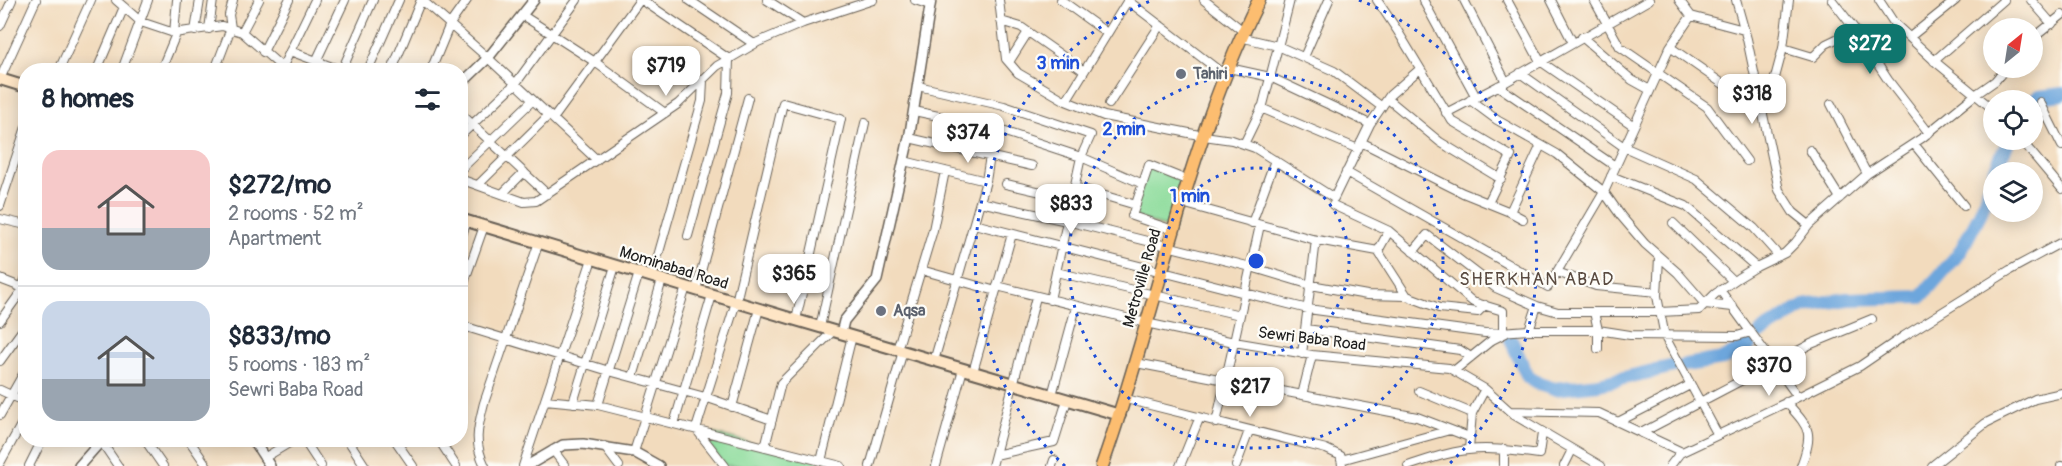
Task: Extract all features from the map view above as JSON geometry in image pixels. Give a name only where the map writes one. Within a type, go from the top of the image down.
[{"type":"main road","name":"Metroville Road","points":[[1102,466],[1126,399],[1154,295],[1189,181],[1227,72],[1256,1]]},
{"type":"main road","points":[[0,79],[18,85]]},
{"type":"main road","name":"Mominabad Road","points":[[468,221],[1120,415]]},
{"type":"street","points":[[0,26],[12,0]]},
{"type":"street","points":[[0,79],[36,0]]},
{"type":"street","points":[[62,63],[91,0]]},
{"type":"street","points":[[116,0],[141,22],[175,34],[222,26],[242,32],[273,63]]},
{"type":"street","points":[[125,63],[148,0]]},
{"type":"street","points":[[164,63],[175,34],[177,0]]},
{"type":"street","points":[[195,32],[200,0]]},
{"type":"street","points":[[209,29],[213,0]]},
{"type":"street","points":[[218,63],[231,28],[229,15],[233,0]]},
{"type":"street","points":[[242,32],[259,0]]},
{"type":"street","points":[[263,52],[289,0]]},
{"type":"street","points":[[282,63],[290,51],[315,0]]},
{"type":"street","points":[[316,61],[345,0]]},
{"type":"street","points":[[344,63],[373,0]]},
{"type":"street","points":[[371,63],[399,0]]},
{"type":"street","points":[[395,63],[421,0],[488,58],[597,160]]},
{"type":"street","points":[[434,63],[450,24],[467,0]]},
{"type":"street","points":[[468,77],[488,58],[534,0]]},
{"type":"street","points":[[468,129],[516,84],[578,0]]},
{"type":"street","points":[[478,185],[551,117],[641,0],[729,59]]},
{"type":"street","points":[[689,0],[754,44]]},
{"type":"street","points":[[767,0],[803,23]]},
{"type":"street","points":[[843,0],[853,7]]},
{"type":"street","points":[[468,182],[524,202],[536,201],[678,104],[717,66],[754,44],[803,23],[873,0]]},
{"type":"street","points":[[765,447],[782,382],[837,332],[877,280],[909,138],[931,2],[915,0]]},
{"type":"street","points":[[999,0],[1006,59],[1018,73],[1066,101],[1104,116],[1244,144],[1275,160],[1334,198],[1370,124],[1388,99],[1420,69]]},
{"type":"street","points":[[1061,0],[1107,33]]},
{"type":"street","points":[[1066,101],[1128,0],[1227,72],[1270,77],[1370,124]]},
{"type":"street","points":[[1204,0],[1242,34],[1278,46],[1334,71],[1382,107]]},
{"type":"street","points":[[1244,144],[1261,108],[1290,0]]},
{"type":"street","points":[[1304,57],[1329,0]]},
{"type":"street","points":[[1377,0],[1452,121],[1511,156],[1488,203]]},
{"type":"street","points":[[1424,0],[1473,99],[1497,120],[1557,154],[1604,192],[1645,244],[1678,273],[1705,304],[1732,307]]},
{"type":"street","points":[[1464,0],[1502,84],[1616,166]]},
{"type":"street","points":[[1507,0],[1540,61],[1634,126]]},
{"type":"street","points":[[1551,0],[1573,43]]},
{"type":"street","points":[[1594,0],[1620,47],[1707,107],[1748,160]]},
{"type":"street","points":[[1679,0],[1691,16],[1744,30]]},
{"type":"street","points":[[1736,0],[1779,190],[1792,212],[1809,225]]},
{"type":"street","points":[[1670,47],[1726,86],[1754,112],[1766,106],[1769,100],[1783,48],[1789,0]]},
{"type":"street","points":[[1832,0],[1888,80],[1929,133]]},
{"type":"street","points":[[1879,0],[1894,22],[1934,61],[1983,101]]},
{"type":"street","points":[[1910,37],[1956,0]]},
{"type":"street","points":[[1934,61],[2004,0]]},
{"type":"street","points":[[2031,0],[2052,24]]},
{"type":"street","points":[[1446,113],[1502,84],[1644,1]]},
{"type":"street","points":[[100,63],[124,7]]},
{"type":"street","points":[[522,15],[595,62],[665,113]]},
{"type":"street","points":[[2043,31],[2062,15]]},
{"type":"street","points":[[1346,172],[1548,287],[1604,192],[1670,47],[1691,16]]},
{"type":"street","points":[[1001,21],[1021,27],[1084,71]]},
{"type":"street","points":[[1109,104],[1160,25]]},
{"type":"street","points":[[1783,48],[1813,57],[1826,44],[1855,30]]},
{"type":"street","points":[[1009,62],[1028,32]]},
{"type":"street","points":[[1582,37],[1632,80],[1650,90]]},
{"type":"street","points":[[290,51],[322,63]]},
{"type":"street","points":[[688,236],[728,93],[729,59]]},
{"type":"street","points":[[1520,73],[1624,147],[1696,179],[1754,228],[1779,256]]},
{"type":"street","points":[[1413,252],[1426,235],[1496,288],[1537,306],[1558,312],[1700,310],[1720,290],[1733,281],[1779,256],[1796,242],[1809,225],[1867,174],[1929,133],[1998,78]]},
{"type":"street","points":[[633,377],[702,100],[703,80]]},
{"type":"street","points":[[918,86],[1004,106],[1091,135],[1081,157],[1050,300]]},
{"type":"street","points":[[634,452],[691,289],[748,98]]},
{"type":"street","points":[[1388,99],[1440,142],[1501,179]]},
{"type":"street","points":[[468,162],[533,100]]},
{"type":"street","points":[[696,429],[736,302],[783,103],[841,119],[796,320]]},
{"type":"street","points":[[1831,105],[1867,174]]},
{"type":"street","points":[[1261,108],[1359,145],[1523,219]]},
{"type":"street","points":[[2043,108],[2062,146]]},
{"type":"street","points":[[914,111],[987,126],[1081,157],[1143,184]]},
{"type":"street","points":[[468,120],[548,194]]},
{"type":"street","points":[[820,327],[865,123]]},
{"type":"street","points":[[909,138],[1032,166]]},
{"type":"street","points":[[1914,144],[1964,206]]},
{"type":"street","points":[[1510,212],[1541,145]]},
{"type":"street","points":[[1809,150],[1840,198]]},
{"type":"street","points":[[2030,150],[2061,186]]},
{"type":"street","points":[[0,206],[18,151]]},
{"type":"street","points":[[934,360],[986,181],[990,156]]},
{"type":"street","points":[[1216,423],[1251,267],[1256,224],[1275,160]]},
{"type":"street","points":[[904,161],[986,181]]},
{"type":"street","points":[[1173,230],[1132,216],[1149,165],[1189,181]]},
{"type":"street","points":[[870,466],[933,230],[945,171]]},
{"type":"street","points":[[502,194],[524,172]]},
{"type":"street","points":[[1611,176],[1686,206],[1756,267]]},
{"type":"street","points":[[1006,184],[1072,199]]},
{"type":"street","points":[[1075,187],[1136,205]]},
{"type":"street","points":[[980,201],[1251,267],[1311,285],[1367,295],[1407,296],[1439,308],[1478,312],[1485,305]]},
{"type":"street","points":[[1182,203],[1316,240],[1378,251],[1407,296]]},
{"type":"street","points":[[1333,205],[1389,231],[1473,302],[1503,311],[1506,331]]},
{"type":"street","points":[[0,219],[18,223]]},
{"type":"street","points":[[1673,223],[1733,281]]},
{"type":"street","points":[[974,224],[1245,291],[1308,309],[1485,333],[1529,330],[1598,330],[1665,337],[1737,336],[1751,332]]},
{"type":"street","points":[[468,271],[484,226]]},
{"type":"street","points":[[1378,251],[1389,231]]},
{"type":"street","points":[[936,466],[997,288],[1012,234]]},
{"type":"street","points":[[1302,354],[1316,240]]},
{"type":"street","points":[[485,466],[478,453],[478,427],[539,242]]},
{"type":"street","points":[[1670,466],[1682,452],[1860,366],[2000,275],[2062,242]]},
{"type":"street","points":[[1659,257],[1657,292],[1665,337],[1718,435]]},
{"type":"street","points":[[525,466],[592,259]]},
{"type":"street","points":[[573,403],[615,266]]},
{"type":"street","name":"Sewri Baba Road","points":[[921,270],[958,281],[1234,342],[1302,354],[1449,368],[1485,389],[1510,411],[1542,433],[1601,466]]},
{"type":"street","points":[[1056,272],[1240,315]]},
{"type":"street","points":[[1557,272],[1596,286],[1657,292]]},
{"type":"street","points":[[598,405],[639,273]]},
{"type":"street","points":[[0,279],[18,286]]},
{"type":"street","points":[[1720,290],[1798,397]]},
{"type":"street","points":[[674,424],[712,295]]},
{"type":"street","points":[[0,321],[18,297]]},
{"type":"street","points":[[992,466],[1036,297]]},
{"type":"street","points":[[1529,330],[1537,306]]},
{"type":"street","points":[[1052,395],[1076,307]]},
{"type":"street","points":[[732,408],[759,309]]},
{"type":"street","points":[[1594,312],[1598,330],[1598,349]]},
{"type":"street","points":[[1641,433],[1811,344],[1872,319]]},
{"type":"street","points":[[468,327],[705,397],[772,420]]},
{"type":"street","points":[[1305,329],[1460,350],[1471,357]]},
{"type":"street","points":[[1455,370],[1506,331]]},
{"type":"street","points":[[0,361],[18,336]]},
{"type":"street","points":[[820,463],[852,336]]},
{"type":"street","points":[[1302,395],[1312,355]]},
{"type":"street","points":[[1136,363],[1417,417],[1469,437]]},
{"type":"street","points":[[0,415],[18,383]]},
{"type":"street","points":[[1618,422],[1690,385]]},
{"type":"street","points":[[1469,449],[1472,412],[1485,389]]},
{"type":"street","points":[[0,390],[18,398]]},
{"type":"street","points":[[1419,391],[1472,412]]},
{"type":"street","points":[[1932,466],[1986,423],[2035,399],[2062,393]]},
{"type":"street","points":[[995,455],[1054,442],[1067,399]]},
{"type":"street","points":[[1126,399],[1326,449],[1341,456],[1342,463],[1450,430]]},
{"type":"street","points":[[545,400],[598,405],[820,463],[841,466]]},
{"type":"street","points":[[1786,402],[1799,417],[1810,440],[1801,466]]},
{"type":"street","points":[[1510,411],[1599,413],[1682,452]]},
{"type":"street","points":[[1180,466],[1199,419]]},
{"type":"street","points":[[696,429],[725,466]]},
{"type":"street","points":[[0,463],[18,430]]},
{"type":"street","points":[[1236,466],[1249,431]]},
{"type":"street","points":[[1408,466],[1469,449],[1504,449],[1539,454],[1542,433]]},
{"type":"street","points":[[525,466],[563,445],[583,444],[603,445],[634,452],[659,466]]},
{"type":"street","points":[[603,445],[619,466]]},
{"type":"street","points":[[29,466],[38,447]]},
{"type":"street","points":[[79,466],[96,447]]},
{"type":"street","points":[[106,447],[118,466]]},
{"type":"street","points":[[150,447],[163,466]]},
{"type":"street","points":[[194,447],[207,466]]},
{"type":"street","points":[[257,447],[267,464],[286,447]]},
{"type":"street","points":[[309,447],[321,466]]},
{"type":"street","points":[[353,447],[365,466]]},
{"type":"street","points":[[400,447],[413,466]]},
{"type":"street","points":[[443,447],[452,465]]},
{"type":"street","points":[[1504,449],[1504,466]]},
{"type":"street","points":[[553,450],[565,466]]},
{"type":"street","points":[[1564,466],[1572,450]]},
{"type":"green space","points":[[1149,165],[1189,181],[1173,230],[1132,216]]},
{"type":"green space","points":[[696,429],[821,461],[815,466],[725,466]]},
{"type":"waterway","points":[[2043,96],[2062,94]]},
{"type":"waterway","points":[[1999,162],[2004,150]]},
{"type":"waterway","points":[[1761,332],[1804,306],[1847,299],[1921,297],[1960,252],[1983,205]]},
{"type":"waterway","points":[[1511,340],[1528,377],[1554,389],[1599,384],[1674,366]]},
{"type":"waterway","points":[[1685,365],[1723,359],[1750,344]]},
{"type":"place","name":"Tahiri","points":[[1181,74]]},
{"type":"place","name":"Aqsa","points":[[881,311]]},
{"type":"district","name":"SHERKHAN ABAD","points":[[1537,279]]}]
